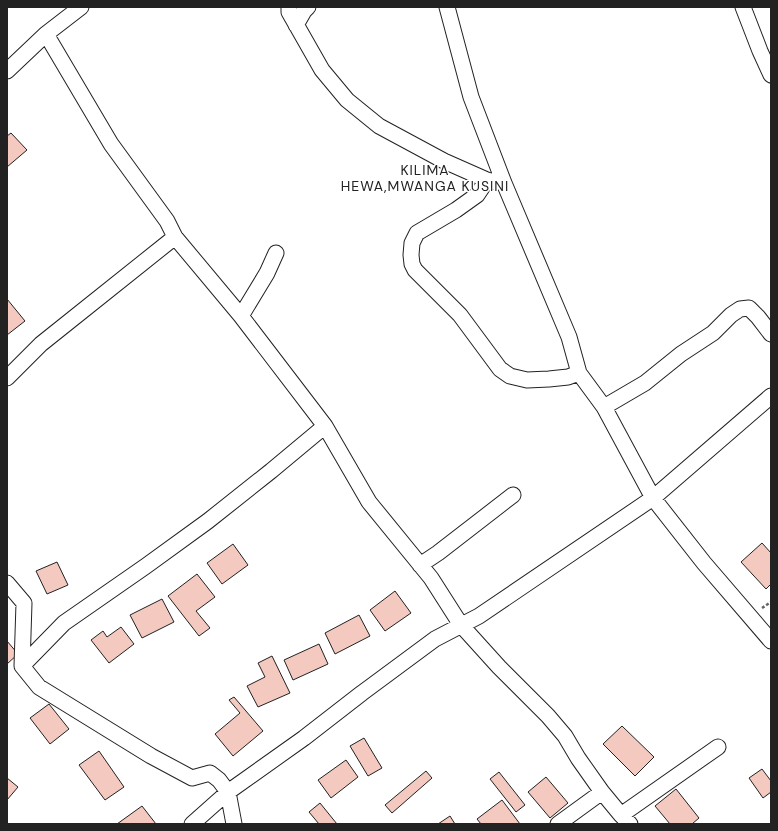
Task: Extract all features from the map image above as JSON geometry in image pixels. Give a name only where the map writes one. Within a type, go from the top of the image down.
[{"type":"street","points":[[7,71],[46,34],[81,7]]},
{"type":"street","points":[[288,7],[296,25],[322,70],[347,100],[379,126],[444,162],[487,180],[504,183]]},
{"type":"street","points":[[296,25],[308,7]]},
{"type":"street","points":[[447,7],[471,97],[504,183],[570,337],[579,373],[604,407],[653,498],[704,563],[771,641]]},
{"type":"street","points":[[743,7],[771,75]]},
{"type":"street","points":[[46,34],[111,144],[167,221],[175,237],[241,316],[325,426],[369,502],[431,578],[461,625],[499,667],[548,716],[565,736],[578,758],[602,792],[625,820],[718,747]]},
{"type":"street","points":[[487,180],[477,195],[456,210],[417,233],[412,243],[412,264],[415,270],[460,315],[500,369],[510,376],[527,380],[568,377],[579,373]]},
{"type":"street","points":[[7,378],[41,344],[175,237]]},
{"type":"street","points":[[241,316],[267,273],[276,253]]},
{"type":"street","points":[[604,407],[645,383],[681,354],[713,333],[731,315],[740,309],[749,308],[771,334]]},
{"type":"street","points":[[192,824],[228,792],[304,738],[435,639],[479,616],[653,498],[771,396]]},
{"type":"street","points":[[22,666],[64,624],[208,521],[325,426]]},
{"type":"street","points":[[420,565],[513,496]]},
{"type":"street","points":[[7,583],[24,603],[22,666],[39,687],[151,756],[192,778],[210,773],[219,780],[228,792],[234,824]]},
{"type":"street","points":[[558,824],[602,792]]},
{"type":"building","points":[[11,133],[27,150],[7,167],[7,136]]},
{"type":"building","points":[[7,299],[25,321],[7,335]]},
{"type":"building","points":[[762,543],[771,553],[771,584],[766,589],[741,562]]},
{"type":"building","points":[[233,544],[248,565],[222,584],[207,563]]},
{"type":"building","points":[[57,562],[68,585],[47,594],[36,571]]},
{"type":"building","points":[[197,574],[215,597],[196,611],[210,628],[199,636],[168,596]]},
{"type":"building","points":[[395,591],[411,613],[385,631],[370,610]]},
{"type":"building","points":[[162,599],[174,622],[142,638],[130,615]]},
{"type":"building","points":[[359,615],[370,636],[335,654],[325,633]]},
{"type":"building","points":[[121,627],[134,644],[109,663],[91,640],[103,631],[107,637]]},
{"type":"building","points":[[7,641],[18,654],[7,664]]},
{"type":"building","points":[[319,644],[328,664],[293,680],[284,660]]},
{"type":"building","points":[[272,656],[290,693],[258,707],[247,686],[265,677],[258,663]]},
{"type":"building","points":[[234,697],[263,731],[233,756],[215,734],[240,713],[229,700]]},
{"type":"building","points":[[49,704],[69,729],[50,744],[30,718]]},
{"type":"building","points":[[622,726],[654,757],[635,776],[603,744]]},
{"type":"building","points":[[364,738],[382,768],[368,776],[350,746]]},
{"type":"building","points":[[99,751],[124,787],[105,800],[79,765]]},
{"type":"building","points":[[346,760],[358,777],[331,798],[318,780]]},
{"type":"building","points":[[762,769],[771,781],[771,792],[763,798],[749,778]]},
{"type":"building","points":[[426,771],[432,778],[392,813],[385,805]]},
{"type":"building","points":[[499,772],[525,805],[516,812],[490,779]]},
{"type":"building","points":[[546,777],[568,803],[550,818],[528,792]]},
{"type":"building","points":[[7,778],[18,787],[7,800]]},
{"type":"building","points":[[676,789],[699,818],[692,824],[670,824],[655,806]]},
{"type":"building","points":[[502,800],[520,824],[481,824],[477,819]]},
{"type":"building","points":[[320,803],[337,824],[319,824],[309,812]]},
{"type":"building","points":[[142,806],[156,824],[117,824]]},
{"type":"building","points":[[450,816],[455,824],[438,824]]},
{"type":"district","name":"KILIMA HEWA,MWANGA KUSINI","points":[[425,178]]}]
